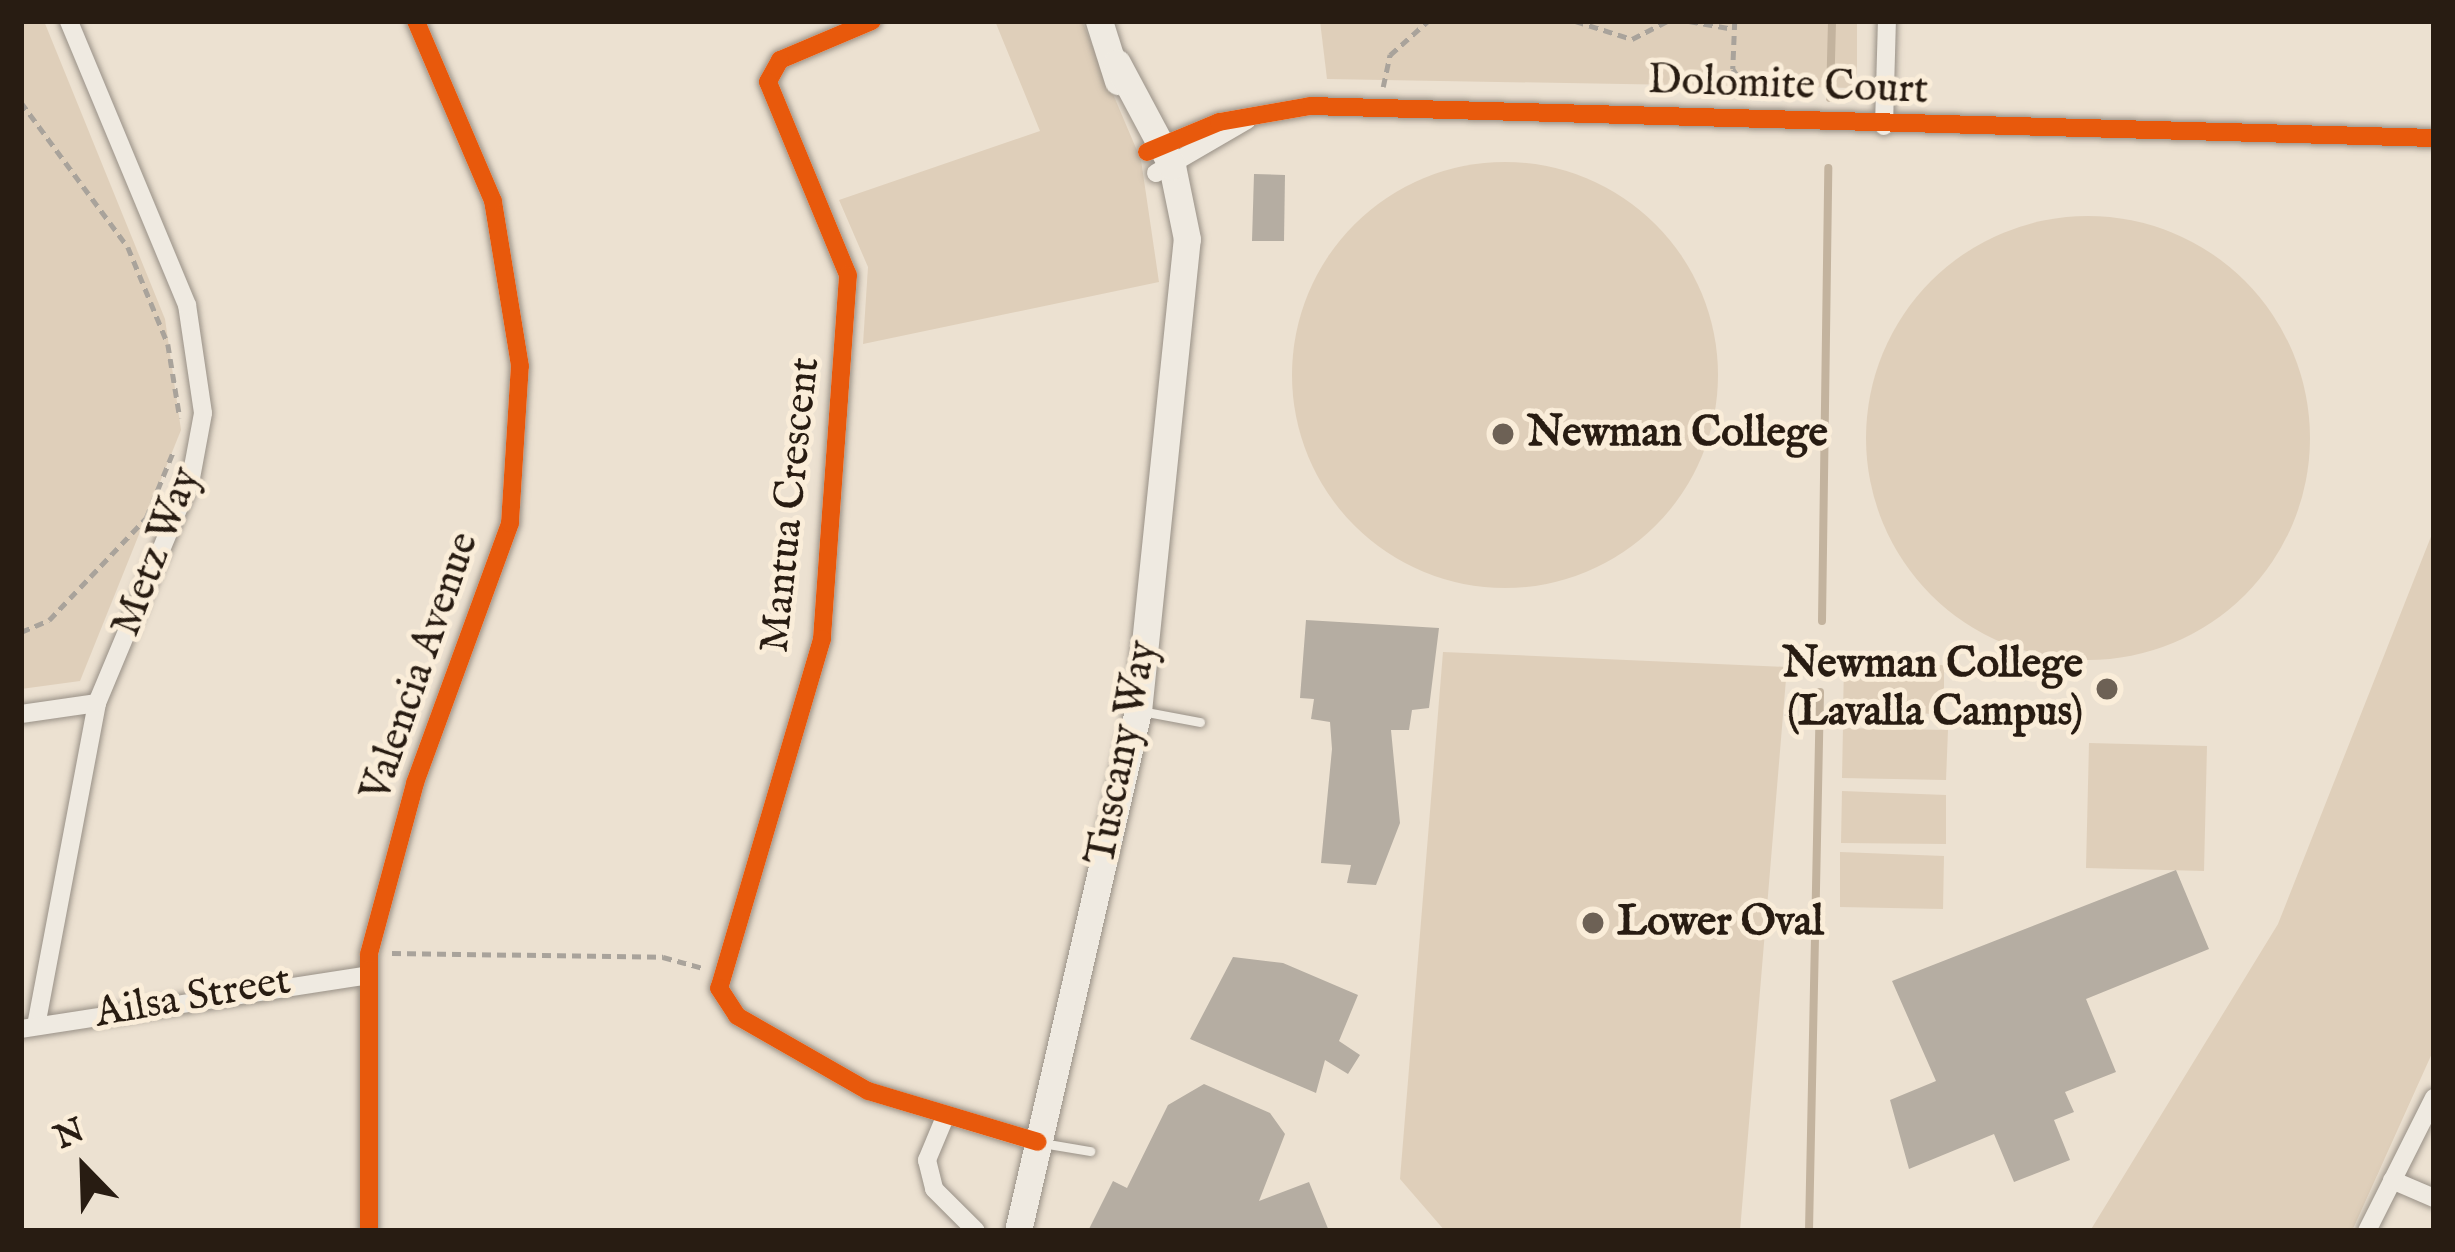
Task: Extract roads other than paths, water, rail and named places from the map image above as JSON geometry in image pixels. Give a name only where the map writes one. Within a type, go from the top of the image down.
[{"type":"street","name":"Metz Way","points":[[28,1027],[97,703],[191,478],[203,413],[188,304],[69,21]]},
{"type":"street","name":"Valencia Avenue","points":[[369,1231],[368,954],[415,783],[510,524],[520,366],[493,201],[416,21]]},
{"type":"street","name":"Mantua Crescent","points":[[872,21],[780,60],[768,82],[848,275],[822,639],[721,973],[737,1016],[868,1090],[945,1117]]},
{"type":"street","name":"Tuscany Way","points":[[1018,1231],[1138,711],[1179,267],[1187,239],[1159,159],[1099,21]]},
{"type":"street","points":[[1885,126],[1887,21]]},
{"type":"street","name":"Dolomite Court","points":[[1159,159],[1247,120],[1378,109],[2434,138]]},
{"type":"street","points":[[21,714],[97,703]]},
{"type":"street","name":"Ailsa Street","points":[[28,1027],[365,976]]},
{"type":"street","points":[[2367,1231],[2434,1098]]},
{"type":"street","points":[[976,1231],[934,1189],[927,1160],[945,1117],[1038,1142]]},
{"type":"street","points":[[2392,1180],[2434,1198]]},
{"type":"street","name":"Valencia Avenue","points":[[372,1207],[379,1231]]},
{"type":"lane","points":[[1138,711],[1200,722]]},
{"type":"lane","points":[[1038,1142],[1090,1151]]},
{"type":"waterway","points":[[1830,98],[1832,21]]},
{"type":"waterway","points":[[1822,621],[1828,168]]},
{"type":"waterway","points":[[1809,1231],[1820,692]]},
{"type":"place","name":"Newman College","points":[[1503,434]]},
{"type":"place","name":"Newman College (Lavalla Campus)","points":[[2107,689]]},
{"type":"place","name":"Lower Oval","points":[[1593,923]]}]
